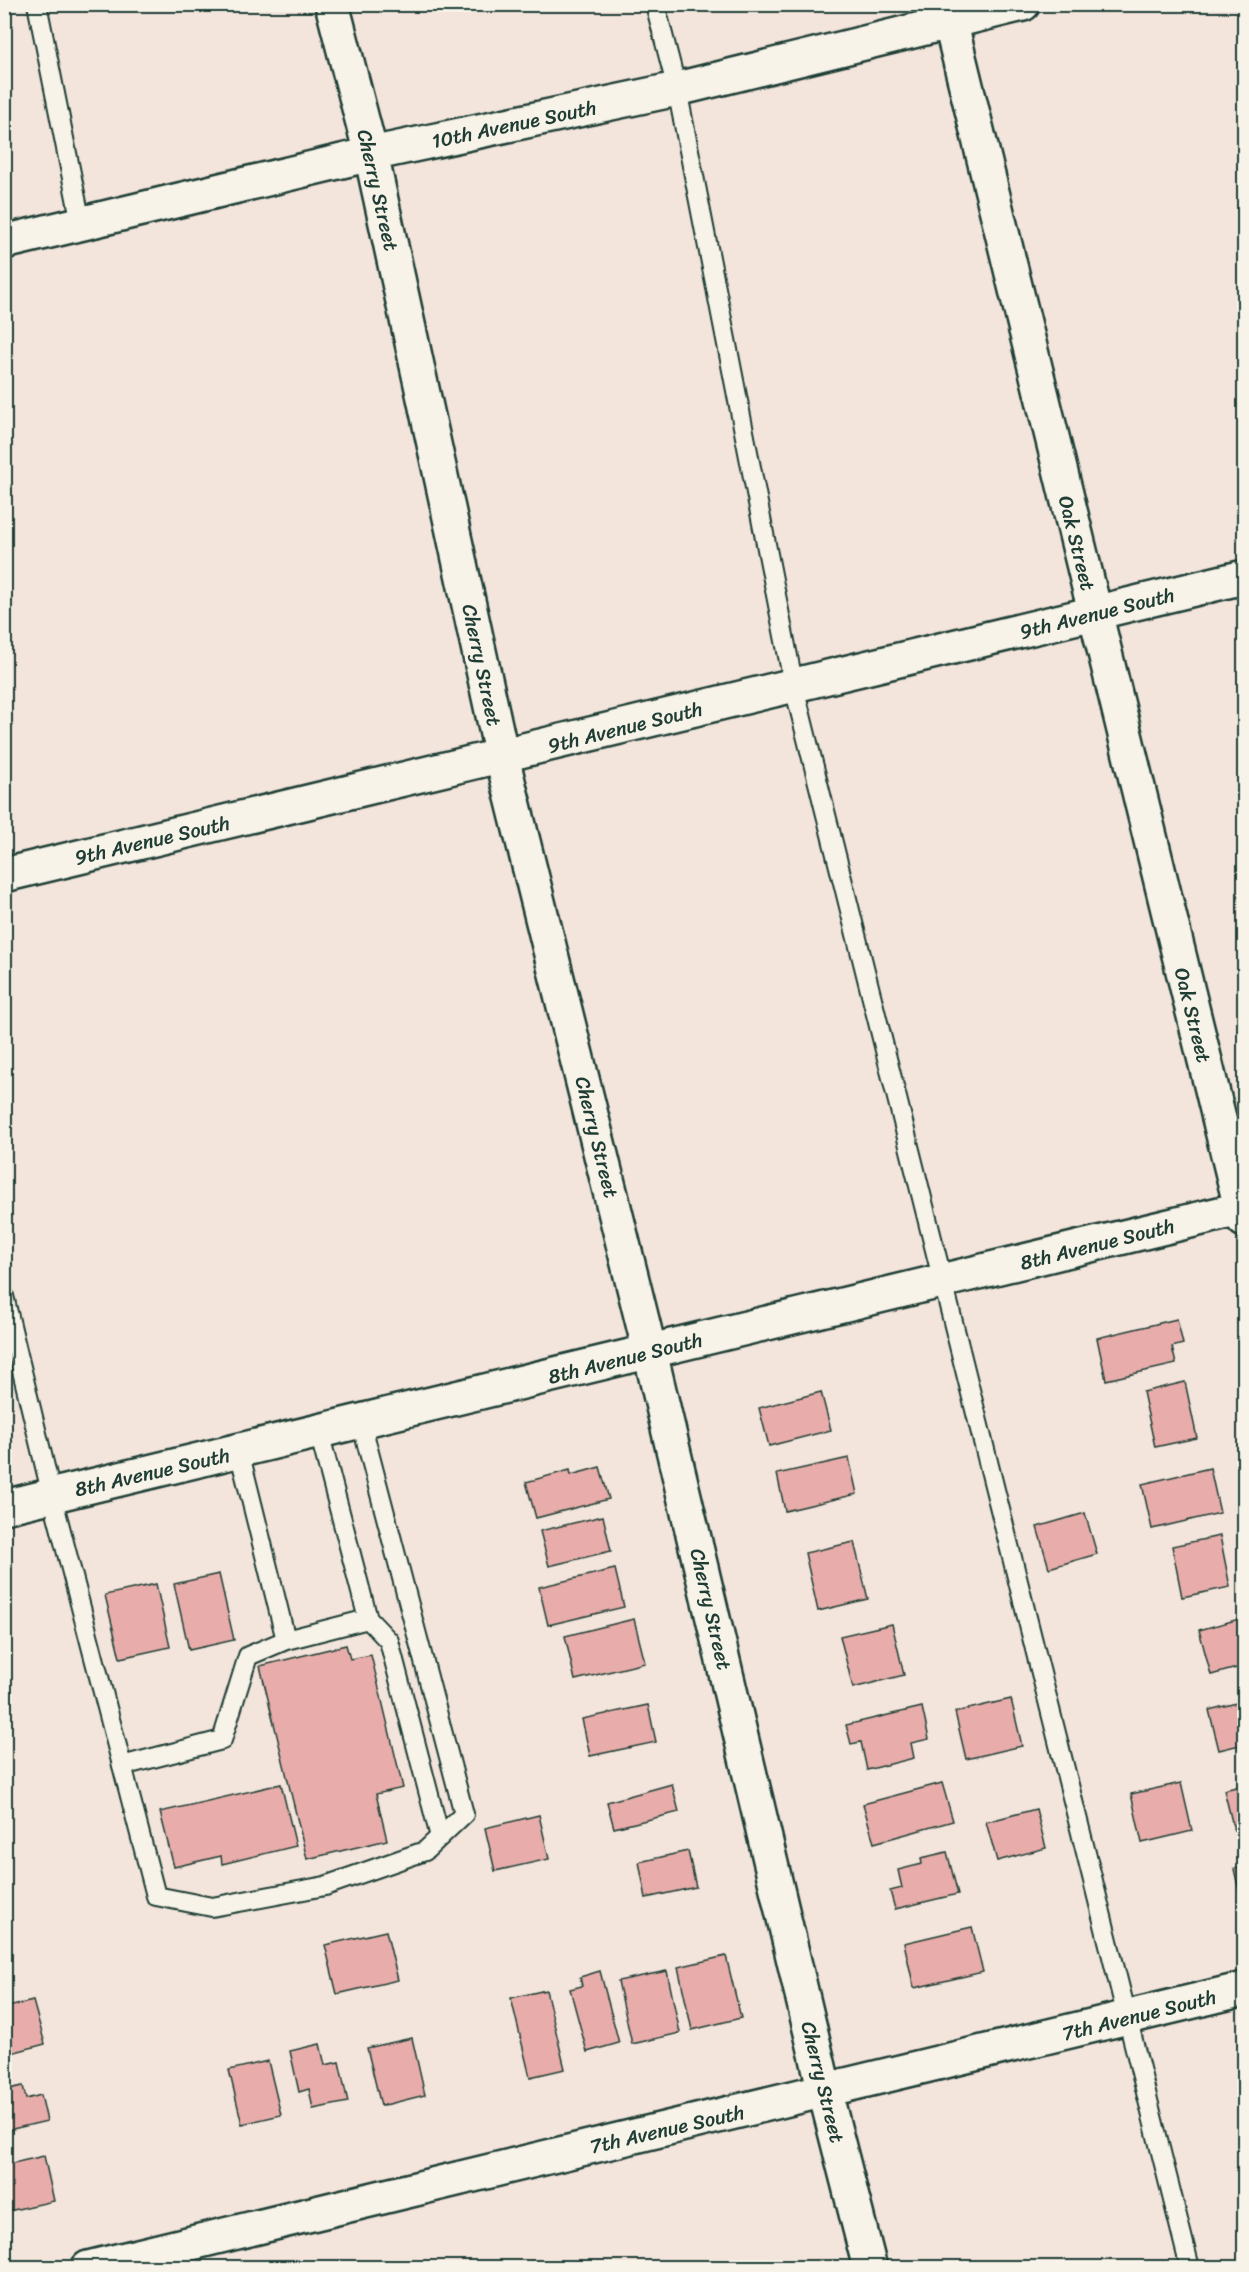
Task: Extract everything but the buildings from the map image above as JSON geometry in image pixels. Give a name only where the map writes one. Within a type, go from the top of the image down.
[{"type":"street","name":"Cherry Street","points":[[332,4],[371,154],[502,757],[650,1352],[825,2092],[870,2268]]},
{"type":"street","name":"10th Avenue South","points":[[4,242],[371,154],[677,89],[949,14],[1023,4]]},
{"type":"street","name":"Oak Street","points":[[949,14],[1094,614],[1244,1212]]},
{"type":"street","name":"9th Avenue South","points":[[4,874],[502,757],[1245,577]]},
{"type":"street","name":"8th Avenue South","points":[[4,1507],[945,1280],[1244,1212]]},
{"type":"street","name":"7th Avenue South","points":[[88,2268],[1245,1989]]},
{"type":"lane","points":[[38,4],[81,223]]},
{"type":"lane","points":[[654,4],[677,89],[794,687],[945,1280],[1190,2268]]},
{"type":"lane","points":[[4,1296],[52,1496],[156,1896],[212,1907],[325,1886],[425,1851],[464,1814],[361,1422]]},
{"type":"lane","points":[[319,1432],[368,1619],[389,1641],[440,1837]]},
{"type":"lane","points":[[239,1451],[286,1640]]},
{"type":"lane","points":[[122,1766],[222,1740],[248,1656],[286,1640],[368,1619]]}]
